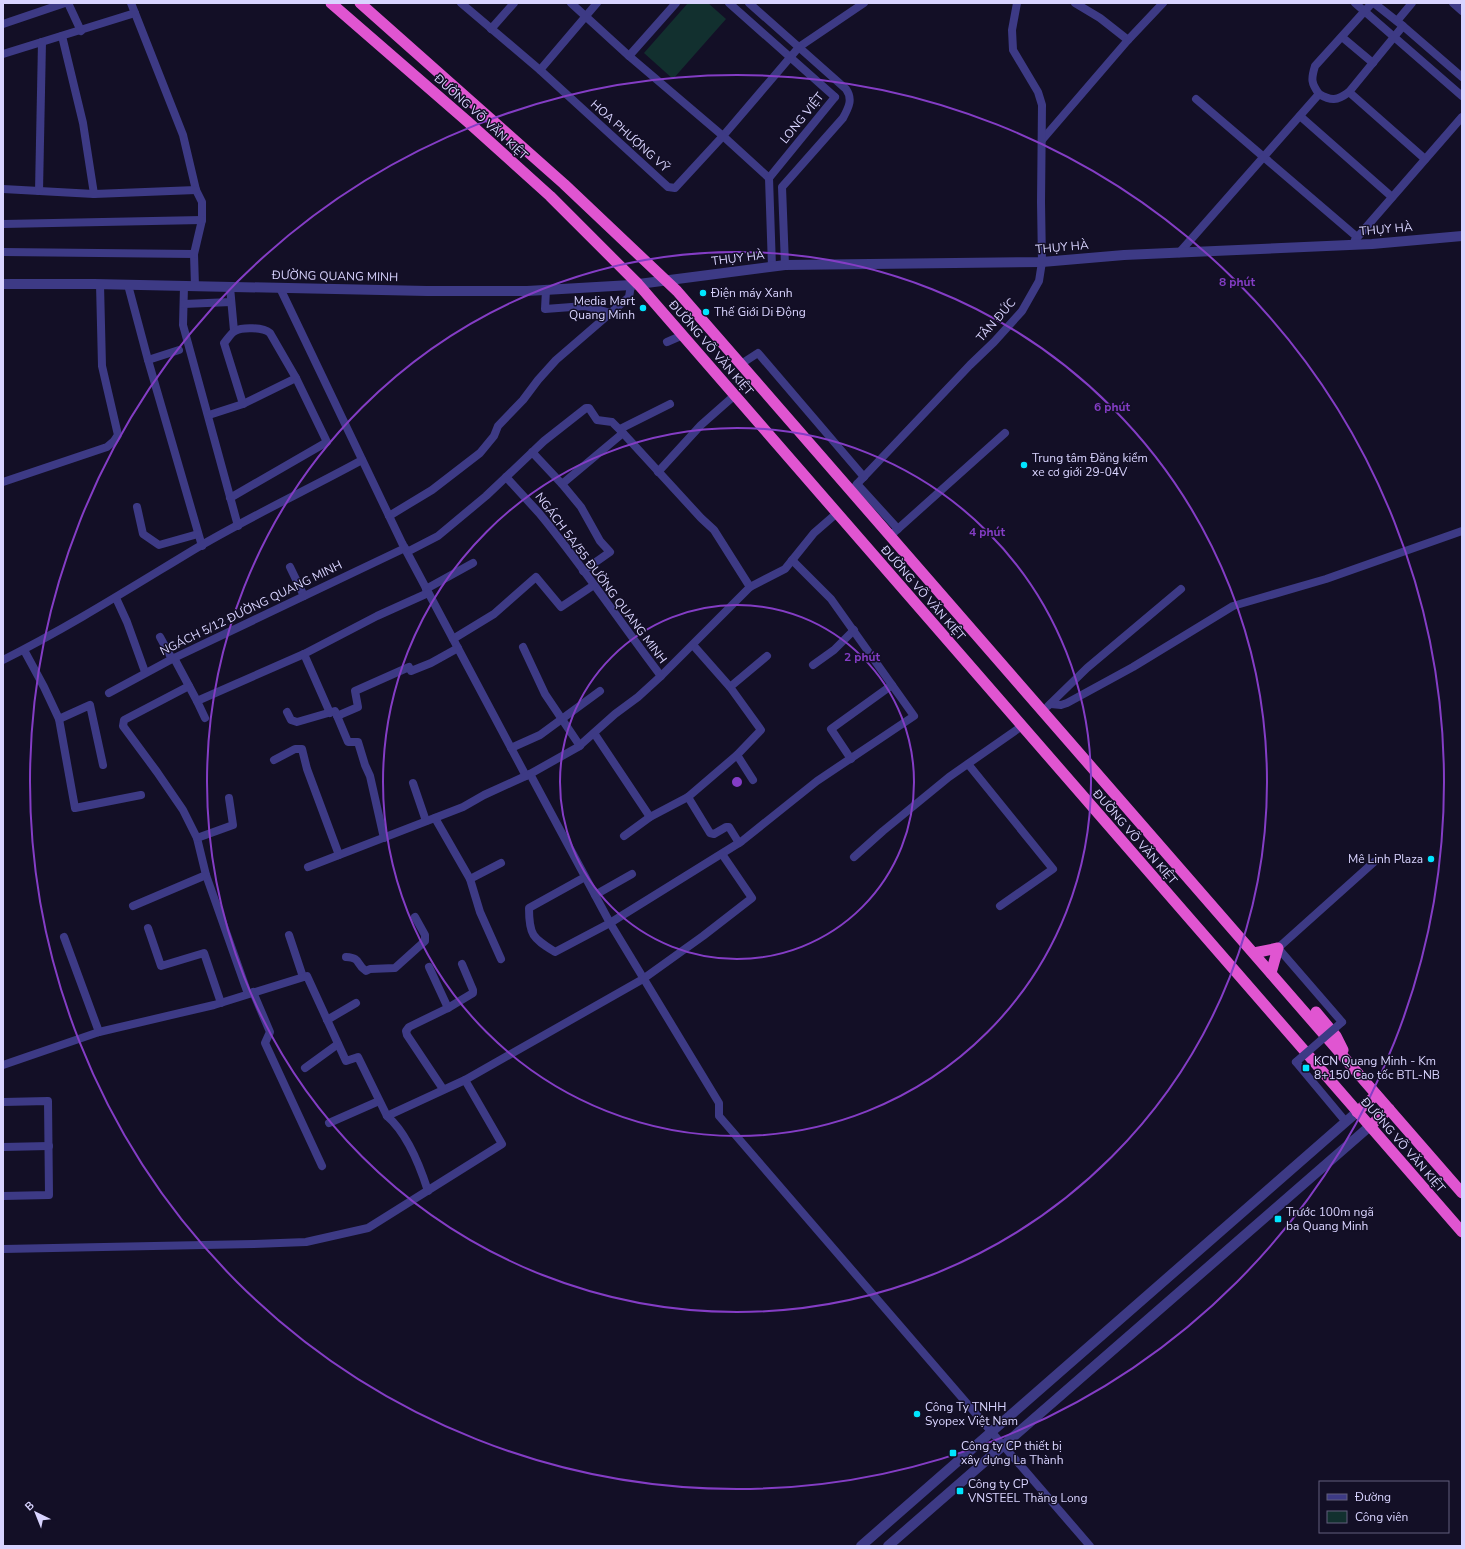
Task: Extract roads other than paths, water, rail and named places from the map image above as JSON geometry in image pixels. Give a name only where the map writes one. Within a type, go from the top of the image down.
[{"type":"highway","name":"ĐƯỜNG VÕ VĂN KIỆT","points":[[331,3],[468,122],[550,196],[683,335],[1462,1232]]},
{"type":"highway","name":"ĐƯỜNG VÕ VĂN KIỆT","points":[[360,3],[564,184],[677,291],[741,364],[854,487],[1047,707],[1152,836],[1272,968],[1352,1066],[1462,1194]]},
{"type":"highway","points":[[1258,952],[1278,948],[1272,968]]},
{"type":"highway","points":[[1357,1112],[1376,1094]]},
{"type":"highway","points":[[1370,1126],[1389,1109]]},
{"type":"street","points":[[3,24],[67,3],[81,30]]},
{"type":"street","points":[[131,3],[182,135],[196,190],[202,202],[202,220],[194,254],[195,286]]},
{"type":"street","name":"HOA PHƯỢNG VỸ","points":[[461,3],[540,70],[668,187],[675,188],[723,136],[799,47],[864,3]]},
{"type":"street","points":[[491,29],[514,3]]},
{"type":"street","points":[[571,3],[629,56],[723,136],[769,178],[772,266]]},
{"type":"street","points":[[540,70],[597,3]]},
{"type":"street","points":[[629,56],[676,3]]},
{"type":"street","name":"LONG VIỆT","points":[[729,3],[835,97],[769,178]]},
{"type":"street","points":[[749,3],[846,89],[851,99],[843,118],[782,187],[785,265]]},
{"type":"street","name":"TÂN ĐỨC","points":[[854,487],[1022,311],[1039,281],[1042,262],[1042,105],[1038,92],[1016,55],[1012,44],[1012,30],[1017,3]]},
{"type":"street","points":[[1075,3],[1100,18],[1128,40]]},
{"type":"street","points":[[1042,140],[1128,40],[1163,3]]},
{"type":"street","points":[[1355,3],[1393,38],[1462,96]]},
{"type":"street","points":[[1412,3],[1400,23],[1393,38],[1348,92],[1341,98],[1328,99],[1319,94],[1313,86],[1312,78],[1315,66],[1365,12],[1378,4],[1400,23],[1462,77]]},
{"type":"street","points":[[1453,3],[1462,11]]},
{"type":"street","points":[[3,54],[135,13]]},
{"type":"street","points":[[62,36],[83,123],[94,194]]},
{"type":"street","points":[[1342,37],[1373,63]]},
{"type":"street","points":[[39,191],[42,42]]},
{"type":"street","points":[[1348,92],[1426,159]]},
{"type":"street","points":[[1179,253],[1319,94]]},
{"type":"street","points":[[835,97],[851,99]]},
{"type":"street","points":[[1196,99],[1354,241],[1462,117]]},
{"type":"street","points":[[1300,116],[1392,197]]},
{"type":"street","points":[[3,189],[94,194],[196,190]]},
{"type":"street","points":[[3,224],[202,220]]},
{"type":"street","name":"THỤY HÀ","points":[[665,280],[785,265],[1042,262],[1089,257],[1462,236]]},
{"type":"street","points":[[3,252],[194,254]]},
{"type":"street","name":"ĐƯỜNG QUANG MINH","points":[[3,284],[100,284],[435,291],[546,290],[635,285],[665,280]]},
{"type":"street","points":[[3,482],[107,447],[118,435],[102,366],[100,284]]},
{"type":"street","points":[[128,285],[148,360],[202,546]]},
{"type":"street","points":[[389,516],[432,490],[480,453],[494,436],[498,426],[523,400],[538,380],[575,343],[629,297],[635,285]]},
{"type":"street","points":[[184,286],[184,325],[238,526]]},
{"type":"street","points":[[230,287],[234,331]]},
{"type":"street","points":[[280,288],[389,516],[427,591],[511,748],[586,877],[610,923],[718,1103],[720,1116],[992,1432],[1004,1444],[1090,1546]]},
{"type":"street","points":[[546,290],[545,309],[585,306],[611,313]]},
{"type":"street","points":[[184,304],[231,302]]},
{"type":"street","points":[[230,498],[327,442],[296,378],[267,331],[264,329],[234,331],[224,343],[243,404]]},
{"type":"street","points":[[667,342],[683,335]]},
{"type":"street","points":[[148,360],[179,350]]},
{"type":"street","points":[[741,364],[758,353],[864,477]]},
{"type":"street","points":[[209,415],[243,404],[296,378]]},
{"type":"street","points":[[658,472],[701,425],[735,395]]},
{"type":"street","points":[[562,484],[621,431],[670,404]]},
{"type":"street","name":"NGÁCH 5/12 ĐƯỜNG QUANG MINH","points":[[109,693],[173,658],[304,596],[438,536],[486,496],[532,452],[586,408],[590,410],[596,420],[612,422],[621,431]]},
{"type":"street","points":[[621,431],[714,530],[750,587]]},
{"type":"street","points":[[894,532],[1005,434]]},
{"type":"street","points":[[532,452],[581,507],[600,541],[610,552],[583,571]]},
{"type":"street","points":[[3,660],[54,634],[202,546],[362,460]]},
{"type":"street","name":"NGÁCH 5A/55 ĐƯỜNG QUANG MINH","points":[[506,477],[538,513],[594,585],[626,631],[661,676]]},
{"type":"street","points":[[137,507],[143,534],[158,545],[198,534]]},
{"type":"street","points":[[308,867],[463,807],[484,795],[528,775],[580,746],[615,714],[638,698],[693,646],[750,587],[785,569],[814,533],[837,513]]},
{"type":"street","points":[[1047,707],[1068,703],[1132,667],[1233,606],[1326,578],[1462,531]]},
{"type":"street","points":[[586,877],[529,908],[529,923],[535,939],[555,952],[610,923],[739,843],[817,781],[914,716],[831,598],[792,560]]},
{"type":"street","points":[[197,701],[304,654],[427,591],[473,563]]},
{"type":"street","points":[[290,568],[304,596]]},
{"type":"street","points":[[453,639],[494,614],[536,577],[561,607],[594,585]]},
{"type":"street","points":[[1047,707],[1087,668],[1181,589]]},
{"type":"street","points":[[116,598],[127,622],[145,672]]},
{"type":"street","points":[[813,665],[834,650],[854,630]]},
{"type":"street","points":[[160,636],[189,686],[205,718]]},
{"type":"street","points":[[624,836],[650,817],[688,796],[737,755],[761,730],[730,687],[693,646]]},
{"type":"street","points":[[523,647],[546,694],[580,746]]},
{"type":"street","points":[[287,712],[291,720],[297,722],[358,707],[355,691],[408,667],[411,671],[431,663],[458,648]]},
{"type":"street","points":[[24,650],[59,719],[75,808],[142,795]]},
{"type":"street","points":[[304,654],[348,742],[358,742],[364,765],[370,776],[384,838]]},
{"type":"street","points":[[730,687],[767,656]]},
{"type":"street","points":[[851,759],[831,729],[892,685]]},
{"type":"street","points":[[189,686],[124,720],[122,723],[128,734],[157,772],[182,810],[197,838],[206,875],[250,993],[270,1032],[265,1043],[322,1166]]},
{"type":"street","points":[[511,748],[540,735],[600,691]]},
{"type":"street","points":[[59,719],[90,705],[103,766]]},
{"type":"street","points":[[854,857],[937,787],[1022,726]]},
{"type":"street","points":[[594,733],[650,817]]},
{"type":"street","points":[[274,760],[295,749],[302,749],[307,769],[339,856]]},
{"type":"street","points":[[737,755],[753,780]]},
{"type":"street","points":[[968,764],[1053,869],[1000,906]]},
{"type":"street","points":[[413,783],[426,822]]},
{"type":"street","points":[[688,796],[710,833],[714,834],[726,827],[729,827],[739,843]]},
{"type":"street","points":[[197,838],[233,825],[229,798]]},
{"type":"street","points":[[435,818],[470,879],[480,912],[501,959]]},
{"type":"street","points":[[387,1116],[465,1080],[643,979],[703,936],[752,898],[722,854]]},
{"type":"street","points":[[1359,1136],[1296,1062],[1342,1022],[1278,948],[1374,862]]},
{"type":"street","points":[[470,879],[501,863]]},
{"type":"street","points":[[595,895],[632,874]]},
{"type":"street","points":[[133,906],[206,875]]},
{"type":"street","points":[[346,957],[354,958],[361,968],[366,971],[370,969],[395,968],[399,966],[404,959],[425,941],[425,935],[415,917]]},
{"type":"street","points":[[148,928],[162,966],[204,953],[220,1003]]},
{"type":"street","points":[[289,935],[303,977]]},
{"type":"street","points":[[64,937],[99,1032]]},
{"type":"street","points":[[443,1089],[407,1035],[406,1031],[410,1027],[448,1008],[472,993],[473,990],[462,964]]},
{"type":"street","points":[[429,967],[448,1008]]},
{"type":"street","points":[[3,1065],[99,1032],[220,1003],[307,976],[346,1061],[358,1057],[387,1116],[395,1125],[415,1156],[428,1191]]},
{"type":"street","points":[[327,1020],[356,1003]]},
{"type":"street","points":[[305,1068],[338,1044]]},
{"type":"street","points":[[3,1249],[306,1242],[368,1228],[502,1144],[465,1080]]},
{"type":"street","points":[[3,1102],[48,1101],[49,1146],[49,1195],[3,1196]]},
{"type":"street","points":[[329,1123],[379,1101]]},
{"type":"street","points":[[862,1546],[1357,1112]]},
{"type":"street","points":[[888,1546],[1370,1126]]},
{"type":"street","points":[[3,1147],[49,1146]]},
{"type":"place","name":"Điện máy Xanh","points":[[703,293]]},
{"type":"place","name":"Media Mart Quang Minh","points":[[643,308]]},
{"type":"place","name":"Thế Giới Di Động","points":[[706,312]]},
{"type":"place","name":"Trung tâm Đăng kiểm xe cơ giới 29-04V","points":[[1024,465]]},
{"type":"place","name":"Mê Linh Plaza","points":[[1431,859]]},
{"type":"place","name":"KCN Quang Minh - Km 8+150 Cao tốc BTL-NB","points":[[1306,1068]]},
{"type":"place","name":"Trước 100m ngã ba Quang Minh","points":[[1278,1219]]},
{"type":"place","name":"Công Ty TNHH Syopex Việt Nam","points":[[917,1414]]},
{"type":"place","name":"Công ty CP thiết bị xây dựng La Thành","points":[[953,1453]]},
{"type":"place","name":"Công ty CP VNSTEEL Thăng Long","points":[[960,1491]]}]
